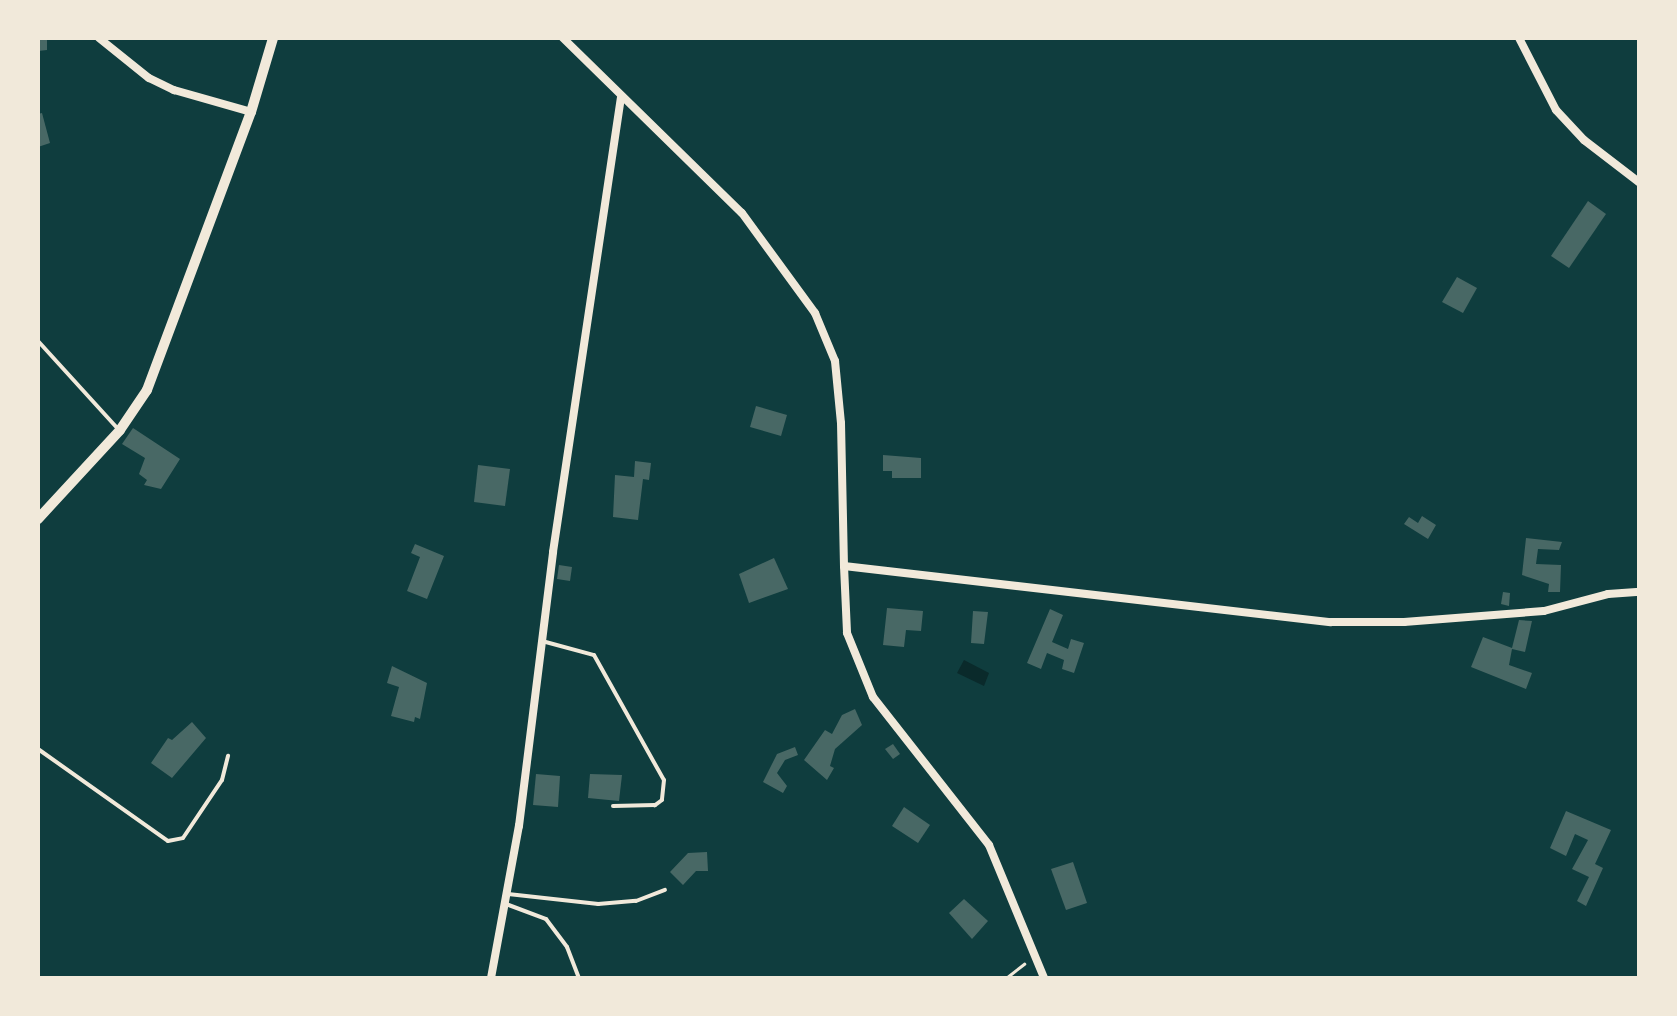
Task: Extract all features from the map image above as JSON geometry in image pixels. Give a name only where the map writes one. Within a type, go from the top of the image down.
[{"type":"street","points":[[99,38],[148,78],[174,90],[251,112]]},
{"type":"street","points":[[38,520],[120,430],[147,390],[251,112],[273,38]]},
{"type":"street","points":[[563,38],[742,213],[815,313],[835,361],[847,632],[873,697],[989,845],[1044,978]]},
{"type":"street","points":[[1519,38],[1556,110],[1584,140],[1640,183]]},
{"type":"street","points":[[491,978],[507,899],[621,97]]},
{"type":"street","points":[[844,566],[1331,622],[1404,622],[1544,612],[1608,594],[1640,592]]},
{"type":"lane","points":[[38,341],[120,430]]},
{"type":"lane","points":[[542,641],[594,655],[664,780],[662,800],[655,805],[613,806]]},
{"type":"lane","points":[[38,749],[168,841],[182,838],[222,780],[228,756]]},
{"type":"lane","points":[[507,899],[598,904],[636,901],[665,890]]},
{"type":"lane","points":[[507,899],[546,919],[566,947],[579,978]]},
{"type":"path","points":[[1006,978],[1037,958]]},
{"type":"water","points":[[964,660],[989,673],[984,686],[957,673]]},
{"type":"building","points":[[38,38],[47,38],[47,50],[38,51]]},
{"type":"building","points":[[42,113],[50,143],[38,147],[38,114]]},
{"type":"building","points":[[1588,201],[1606,214],[1569,268],[1551,256]]},
{"type":"building","points":[[1457,277],[1477,288],[1463,313],[1442,302]]},
{"type":"building","points":[[756,406],[787,415],[781,436],[750,427]]},
{"type":"building","points":[[133,428],[180,459],[161,489],[144,485],[147,480],[139,474],[145,458],[122,444]]},
{"type":"building","points":[[883,455],[921,458],[921,478],[892,478],[892,471],[883,471]]},
{"type":"building","points":[[635,461],[651,463],[649,480],[643,479],[638,520],[613,517],[615,475],[634,477]]},
{"type":"building","points":[[478,465],[510,469],[505,506],[474,502]]},
{"type":"building","points":[[1422,516],[1436,525],[1428,539],[1404,524],[1409,517],[1418,523]]},
{"type":"building","points":[[1526,538],[1562,542],[1559,550],[1538,549],[1536,564],[1561,565],[1560,592],[1548,592],[1549,584],[1522,575]]},
{"type":"building","points":[[415,544],[444,556],[427,599],[407,591],[420,557],[411,553]]},
{"type":"building","points":[[774,558],[788,589],[749,603],[739,574]]},
{"type":"building","points":[[559,565],[572,567],[570,581],[557,579]]},
{"type":"building","points":[[1503,592],[1510,593],[1509,606],[1501,604]]},
{"type":"building","points":[[887,608],[923,611],[921,631],[906,630],[904,647],[883,645]]},
{"type":"building","points":[[1050,609],[1063,615],[1052,642],[1068,649],[1071,639],[1084,643],[1074,673],[1062,669],[1064,660],[1047,653],[1041,669],[1027,663]]},
{"type":"building","points":[[973,611],[988,612],[984,644],[971,643]]},
{"type":"building","points":[[1519,620],[1532,621],[1525,652],[1512,649],[1509,665],[1532,673],[1526,689],[1471,667],[1483,637],[1512,648]]},
{"type":"building","points":[[392,666],[427,683],[420,719],[415,717],[414,722],[391,716],[399,687],[387,683]]},
{"type":"building","points":[[855,709],[862,725],[835,749],[830,766],[834,768],[827,780],[804,760],[825,730],[832,734],[842,715]]},
{"type":"building","points":[[192,722],[206,738],[172,778],[151,763],[168,738],[172,740]]},
{"type":"building","points":[[893,744],[900,754],[893,759],[885,749]]},
{"type":"building","points":[[795,747],[798,755],[785,760],[777,773],[787,786],[783,793],[763,782],[777,754]]},
{"type":"building","points":[[536,774],[560,776],[558,807],[533,805]]},
{"type":"building","points":[[590,774],[622,775],[619,801],[588,798]]},
{"type":"building","points":[[904,807],[930,825],[918,843],[892,826]]},
{"type":"building","points":[[1566,811],[1611,830],[1595,864],[1603,868],[1586,906],[1577,901],[1589,877],[1572,869],[1588,840],[1575,834],[1566,856],[1550,848]]},
{"type":"building","points":[[707,852],[708,871],[696,871],[683,885],[670,872],[688,853]]},
{"type":"building","points":[[1073,862],[1087,903],[1066,910],[1051,869]]},
{"type":"building","points":[[964,899],[988,921],[972,939],[949,913]]}]
